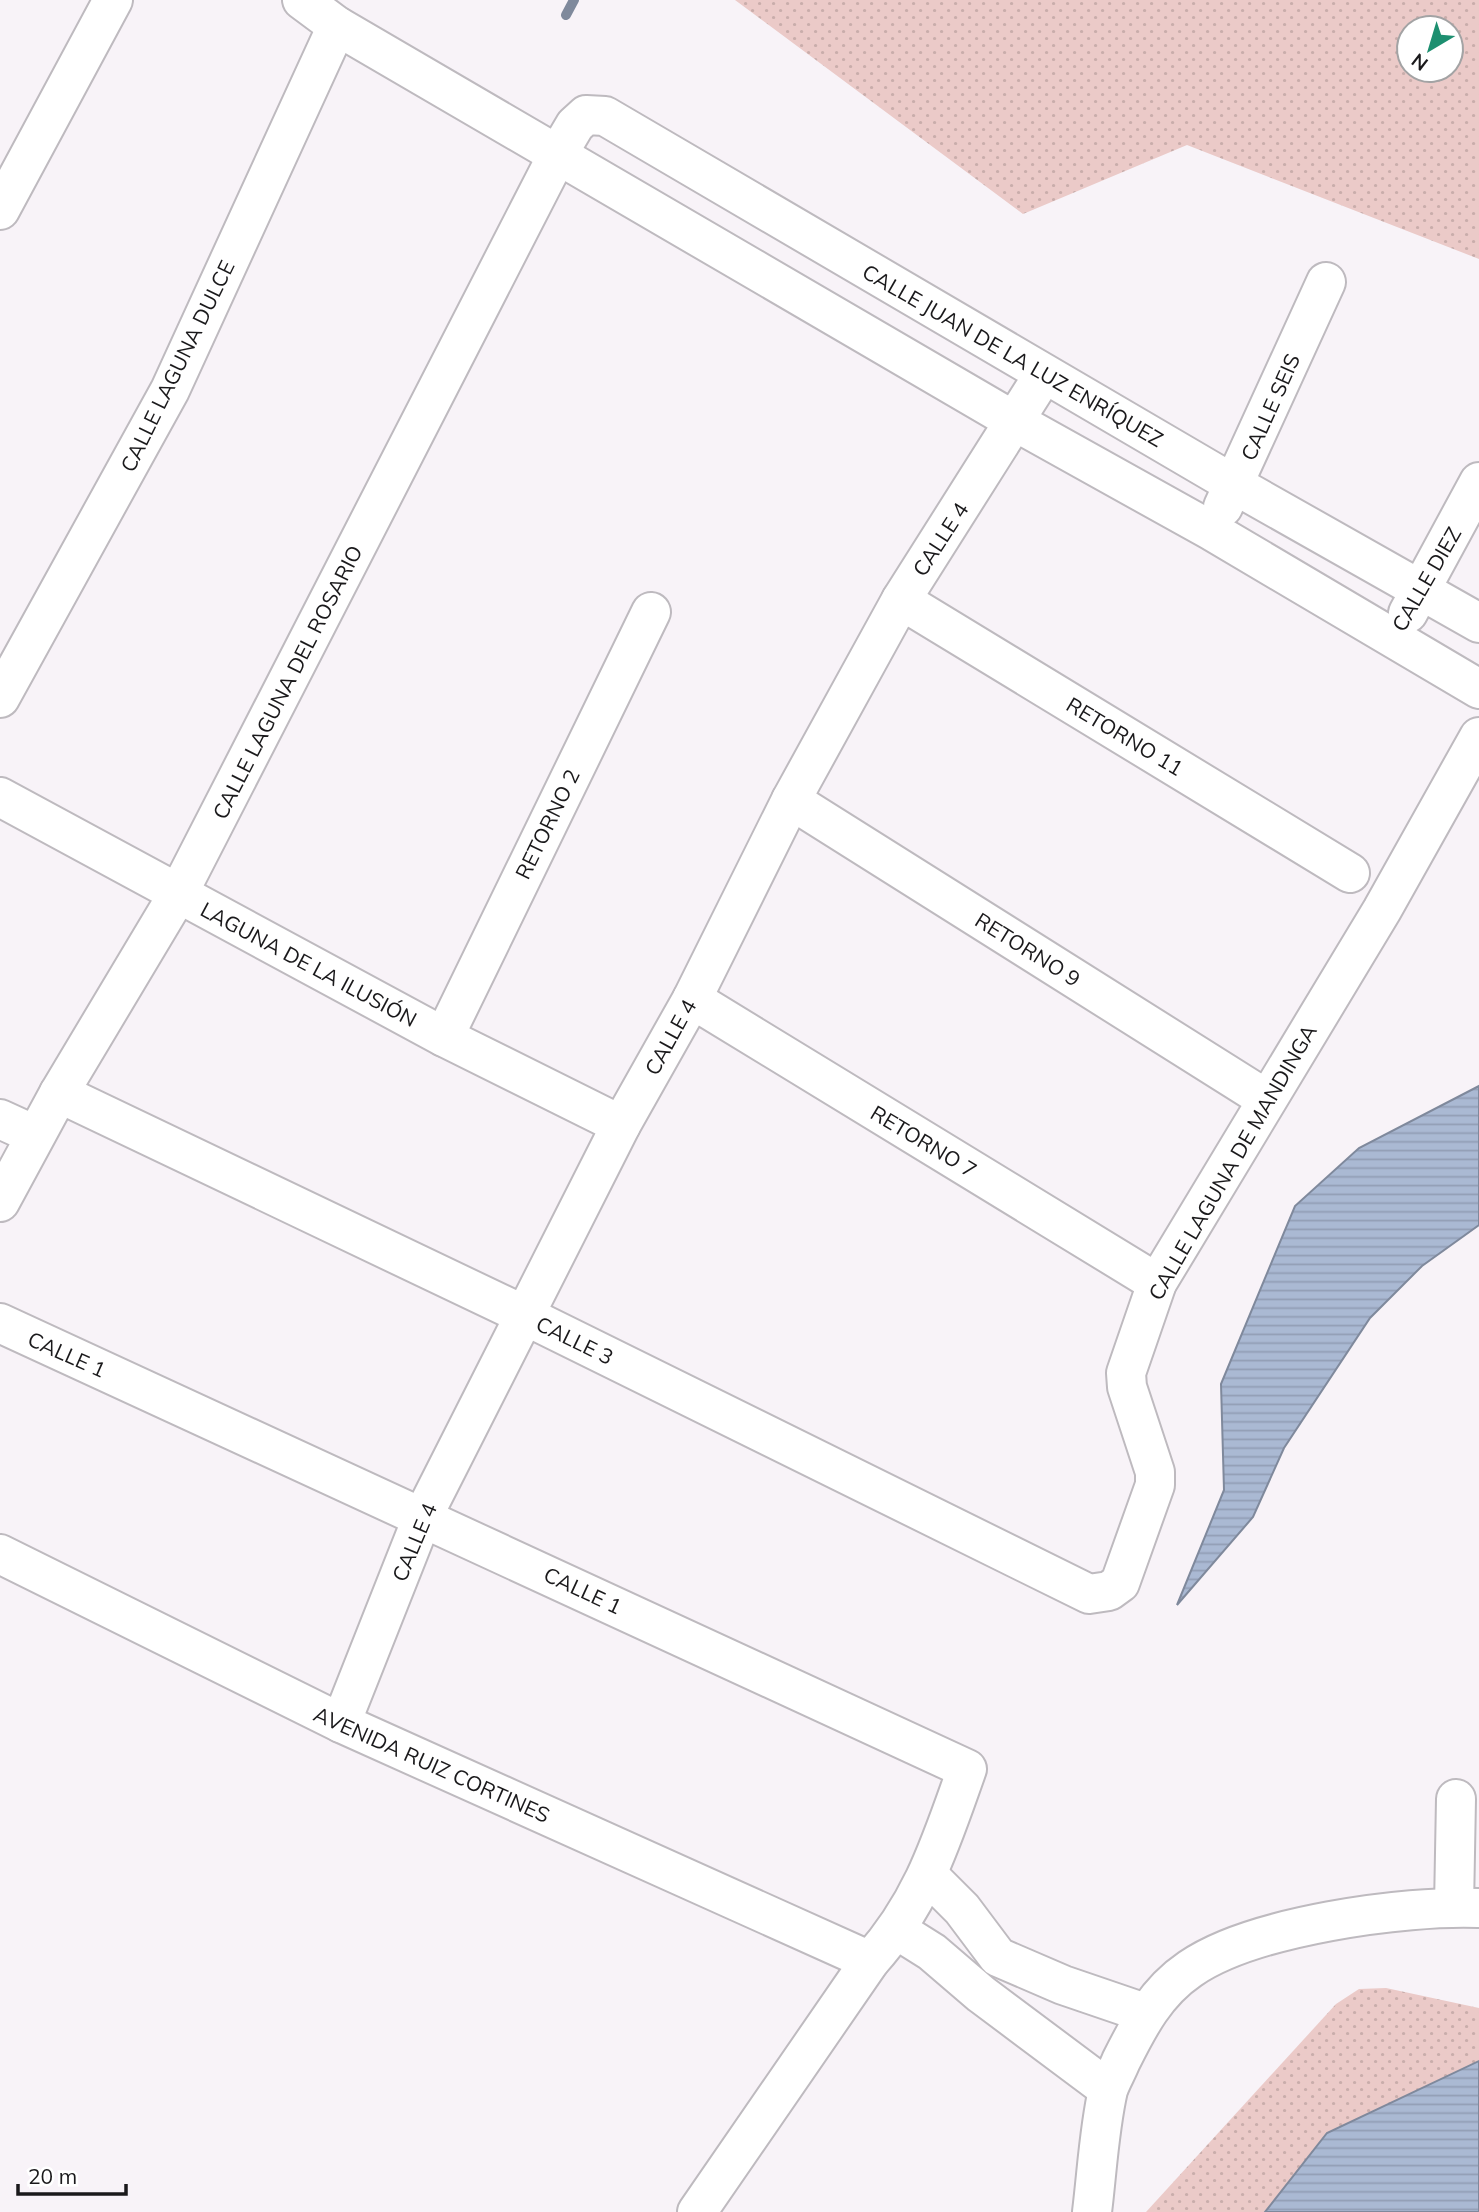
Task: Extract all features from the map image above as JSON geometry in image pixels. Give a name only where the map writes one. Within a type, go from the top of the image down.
[{"type":"street","points":[[0,210],[113,0]]},
{"type":"street","points":[[302,0],[338,26],[559,152],[1016,422],[1210,530],[1479,689]]},
{"type":"street","name":"CALLE LAGUNA DULCE","points":[[0,698],[170,390],[338,26]]},
{"type":"street","name":"CALLE JUAN DE LA LUZ ENRÍQUEZ","points":[[559,152],[575,125],[586,115],[605,116],[1235,485],[1479,623]]},
{"type":"street","name":"CALLE LAGUNA DEL ROSARIO","points":[[0,1202],[35,1135],[178,894],[559,152]]},
{"type":"street","name":"CALLE SEIS","points":[[1210,530],[1235,485],[1326,282]]},
{"type":"street","name":"CALLE 4","points":[[341,1723],[423,1516],[621,1125],[692,999],[791,800],[901,600],[1044,374]]},
{"type":"street","name":"CALLE DIEZ","points":[[1392,638],[1421,592],[1479,482]]},
{"type":"street","name":"RETORNO 11","points":[[901,600],[1350,873]]},
{"type":"street","name":"RETORNO 2","points":[[444,1037],[650,611]]},
{"type":"street","name":"CALLE LAGUNA DE MANDINGA","points":[[1089,1594],[1109,1591],[1120,1583],[1155,1485],[1155,1472],[1127,1388],[1126,1373],[1157,1283],[1382,911],[1479,737]]},
{"type":"street","name":"LAGUNA DE LA ILUSIÓN","points":[[0,797],[444,1037],[621,1125]]},
{"type":"street","name":"RETORNO 9","points":[[791,800],[1266,1099]]},
{"type":"street","name":"RETORNO 7","points":[[692,999],[1157,1283]]},
{"type":"street","name":"CALLE 3","points":[[60,1093],[524,1315],[1089,1594]]},
{"type":"street","points":[[0,1119],[35,1135]]},
{"type":"street","name":"CALLE 1","points":[[0,1323],[967,1769],[928,1875],[897,1930],[870,1961]]},
{"type":"street","name":"AVENIDA RUIZ CORTINES","points":[[0,1554],[341,1723],[870,1961]]},
{"type":"street","points":[[1092,2212],[1108,2089],[1145,2013],[1191,1968],[1278,1933],[1343,1918],[1467,1908],[1456,1800]]},
{"type":"street","points":[[928,1875],[962,1909],[998,1957],[1063,1985],[1145,2013]]},
{"type":"street","points":[[897,1930],[932,1952],[981,1994],[1108,2089]]},
{"type":"street","points":[[981,1994],[998,1957]]},
{"type":"street","points":[[697,2212],[870,1961]]},
{"type":"shaded area","points":[[735,0],[1479,0],[1479,259],[1187,145],[1023,214]]},
{"type":"shaded area","points":[[1386,1988],[1479,2008],[1479,2212],[1146,2212],[1336,2004],[1359,1989]]},
{"type":"water","points":[[1479,1086],[1479,1225],[1422,1266],[1370,1318],[1284,1448],[1253,1517],[1177,1605],[1224,1490],[1221,1384],[1295,1206],[1359,1148]]},
{"type":"water","points":[[1479,2061],[1479,2212],[1265,2212],[1327,2133]]},
{"type":"waterway","points":[[566,15],[574,0]]}]
